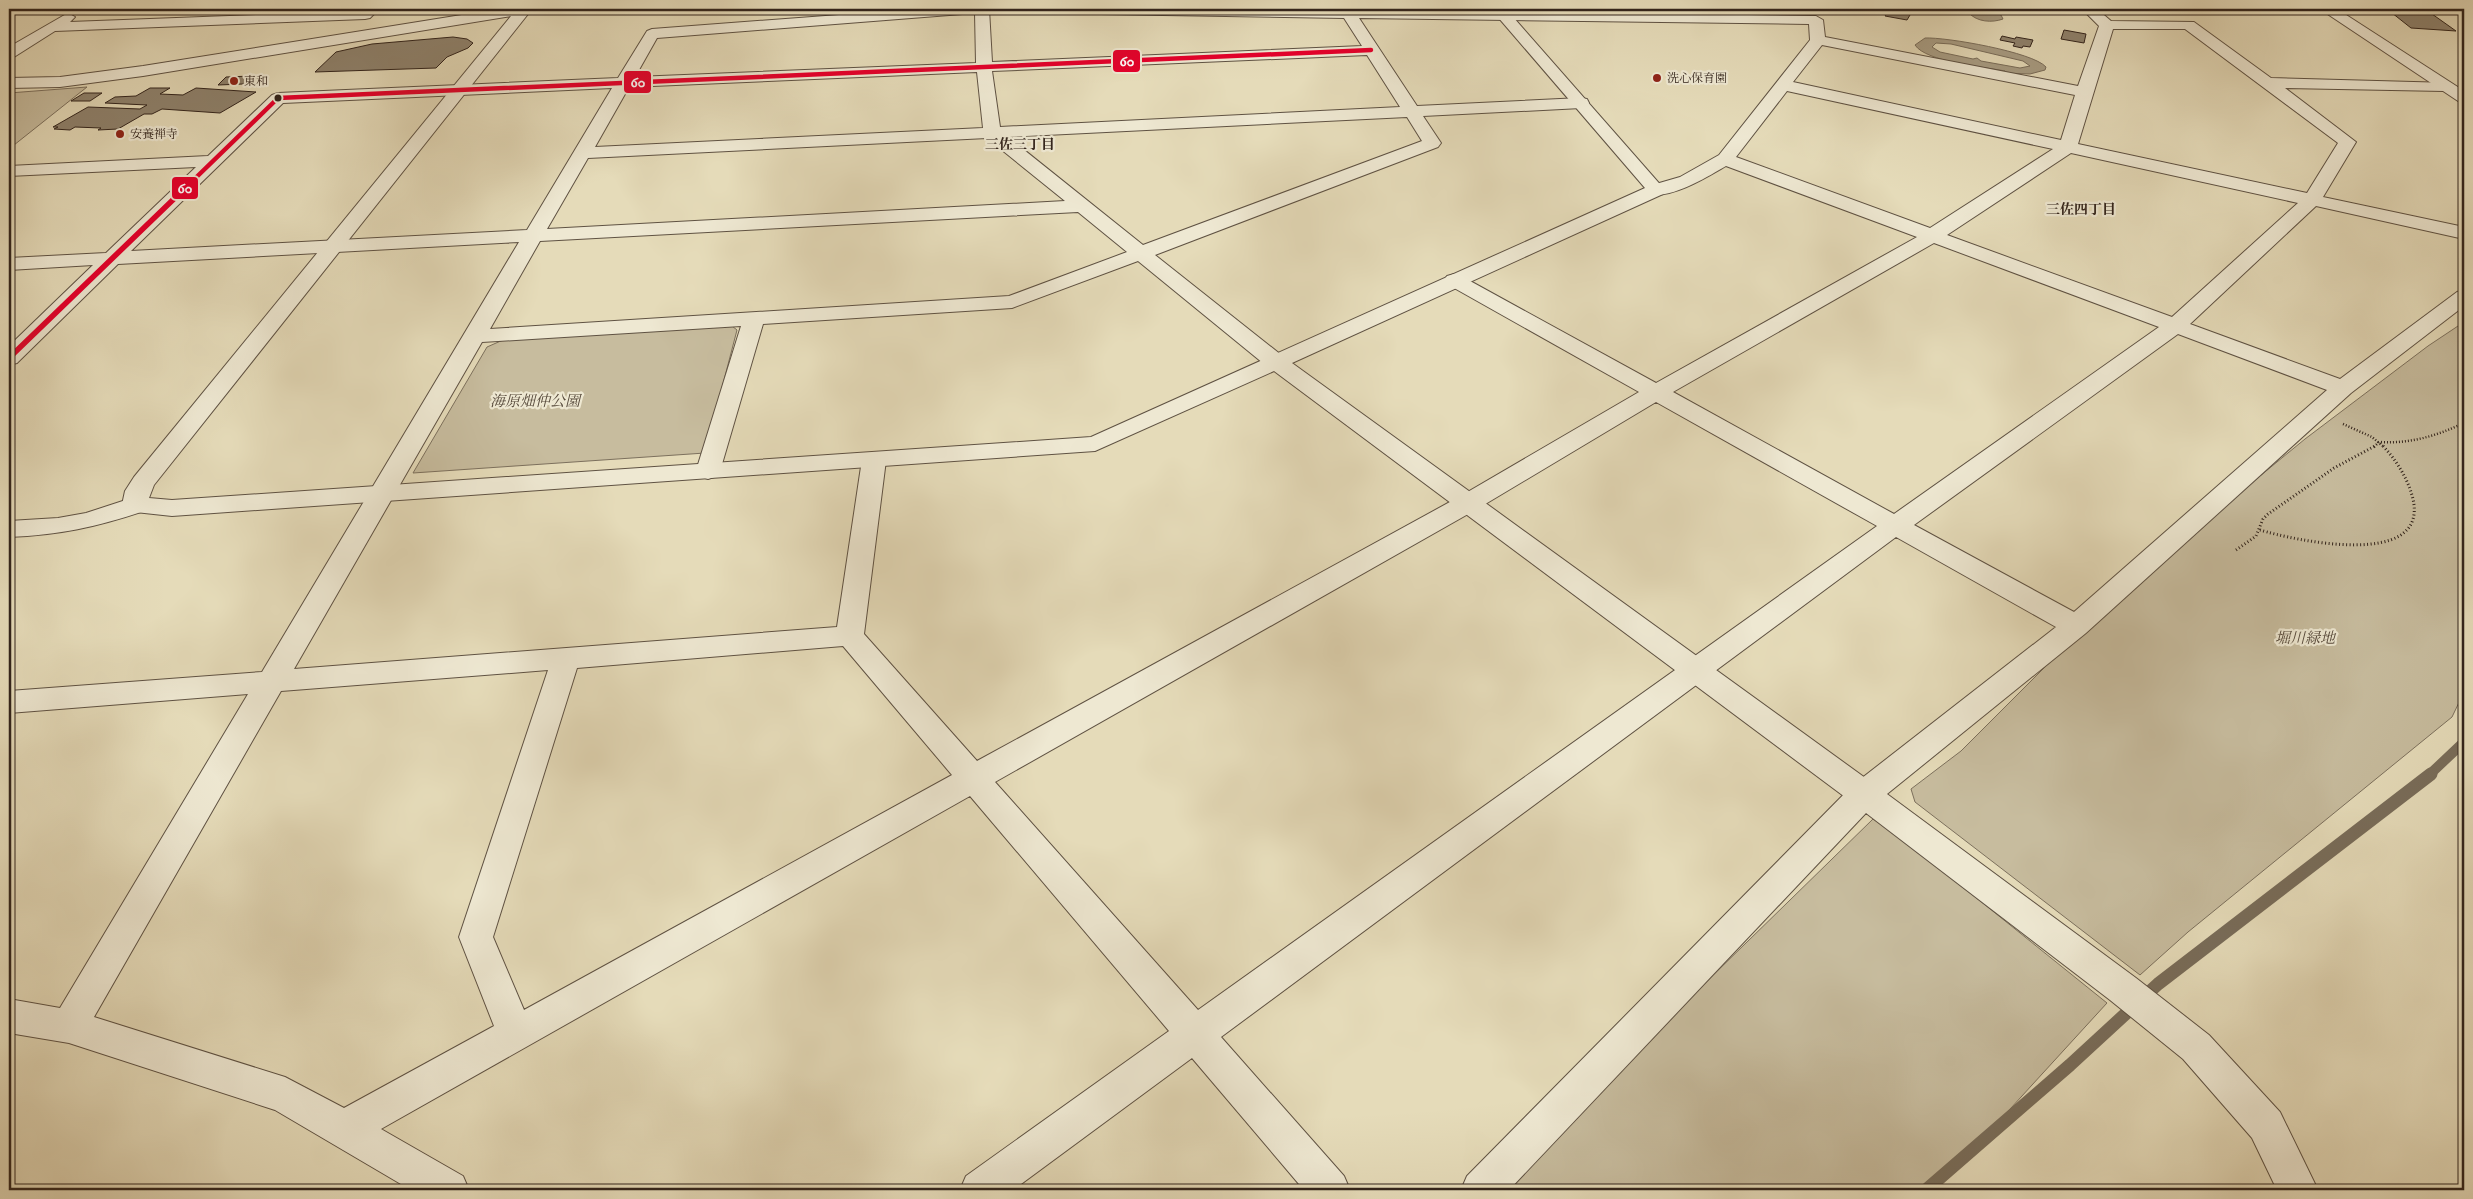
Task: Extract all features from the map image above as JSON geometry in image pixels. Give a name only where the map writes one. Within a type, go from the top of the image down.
[{"type":"street","points":[[9,54],[82,9]]},
{"type":"street","points":[[53,26],[365,16],[372,9]]},
{"type":"street","points":[[9,83],[60,82],[524,9]]},
{"type":"street","points":[[135,505],[138,491],[143,482],[524,9]]},
{"type":"street","points":[[69,1026],[652,34],[972,9]]},
{"type":"street","points":[[982,9],[984,67],[992,133],[1277,363],[1864,794],[2124,989],[2196,1047],[2266,1125],[2298,1190]]},
{"type":"street","points":[[1038,9],[1348,13],[1812,14],[1818,40]]},
{"type":"street","points":[[2327,9],[2464,98]]},
{"type":"street","points":[[1501,12],[1656,190]]},
{"type":"street","points":[[475,336],[1012,302],[1432,143],[1348,13]]},
{"type":"street","points":[[344,1129],[1468,503],[1656,392],[1932,236],[2068,147],[2084,92],[2098,17],[2189,25],[2347,142],[2312,200],[2176,326],[1896,525],[980,1190]]},
{"type":"street","points":[[9,530],[58,526],[90,520],[135,505],[172,508],[1095,444],[1656,190],[1686,181],[1725,160],[1818,40]]},
{"type":"street","points":[[1818,40],[2084,92]]},
{"type":"street","points":[[9,358],[278,98],[1372,50]]},
{"type":"street","points":[[2267,83],[2444,86]]},
{"type":"street","points":[[1783,85],[2464,233]]},
{"type":"street","points":[[582,153],[1581,103]]},
{"type":"street","points":[[1725,160],[2343,388]]},
{"type":"street","points":[[9,172],[213,161]]},
{"type":"street","points":[[9,264],[1082,206]]},
{"type":"street","points":[[1454,280],[2076,626]]},
{"type":"street","points":[[1481,1190],[1864,794],[2076,626],[2343,388],[2464,296]]},
{"type":"street","points":[[708,471],[754,317]]},
{"type":"street","points":[[874,460],[850,636],[1330,1190]]},
{"type":"street","points":[[9,702],[850,636]]},
{"type":"street","points":[[515,1033],[476,937],[566,658]]},
{"type":"street","points":[[9,1016],[69,1026],[285,1095],[448,1190]]},
{"type":"path","points":[[2341,422],[2379,442],[2396,444],[2421,442],[2464,423]]},
{"type":"path","points":[[2260,530],[2291,539],[2355,545],[2387,541],[2399,536],[2413,522],[2413,500],[2409,482],[2403,470],[2379,442]]},
{"type":"path","points":[[2236,550],[2256,536],[2263,519],[2268,514],[2334,468],[2372,449],[2379,442]]},
{"type":"green space","points":[[87,87],[9,149],[9,93]]},
{"type":"green space","name":"堀川緑地","points":[[2464,322],[2464,692],[2452,717],[2188,932],[2140,975],[1915,802],[1911,789],[1961,751],[2063,649],[2238,494],[2305,439],[2428,346]]},
{"type":"green space","name":"海原畑仲公園","points":[[732,326],[737,330],[705,453],[413,473],[487,347],[503,340]]},
{"type":"green space","points":[[1873,819],[1902,838],[2107,1003],[1936,1190],[1493,1190]]},
{"type":"shaded area","points":[[1973,10],[1988,10],[2001,15],[2003,19],[1994,21],[1980,20],[1969,13]]},
{"type":"shaded area","points":[[1925,38],[1936,38],[1988,46],[2025,56],[2038,61],[2046,67],[2045,70],[2030,74],[2004,73],[2002,72],[2005,71],[1943,60],[1921,51],[1915,45]],"holes":[[[1936,43],[1951,44],[2023,61],[2030,66],[2020,68],[1981,61],[1977,58],[1973,59],[1940,52],[1932,47]]]},
{"type":"building","points":[[1890,9],[1923,9],[1921,11],[1913,10],[1907,20],[1885,16]]},
{"type":"building","points":[[2387,9],[2425,9],[2456,31],[2411,28]]},
{"type":"building","points":[[2064,30],[2086,34],[2084,43],[2061,39]]},
{"type":"building","points":[[2002,36],[2033,40],[2030,47],[2023,46],[2022,48],[2013,46],[2015,43],[2000,40]]},
{"type":"building","points":[[453,37],[467,39],[473,43],[468,48],[447,57],[436,68],[315,72],[336,52],[372,44]]},
{"type":"building","name":"東和","points":[[251,76],[243,84],[218,85],[226,77]]},
{"type":"building","points":[[150,88],[170,88],[160,94],[183,95],[196,88],[256,92],[220,113],[162,109],[152,114],[144,114],[118,129],[98,130],[101,128],[75,127],[70,130],[54,129],[58,127],[53,127],[88,107],[140,109],[147,105],[105,103],[115,97],[136,96]]},
{"type":"building","points":[[84,93],[102,93],[90,101],[71,101]]},
{"type":"waterway","points":[[2429,775],[2464,742]]},
{"type":"waterway","points":[[1926,1190],[2070,1065],[2158,984],[2431,774]]},
{"type":"transit line","name":"60","points":[[9,358],[278,98],[1371,50]]},
{"type":"place","name":"洗心保育園","points":[[1657,78]]},
{"type":"place","name":"東和","points":[[234,81]]},
{"type":"place","name":"安養禅寺","points":[[120,134]]},
{"type":"district","name":"三佐三丁目","points":[[1020,145]]},
{"type":"district","name":"三佐四丁目","points":[[2081,210]]}]
